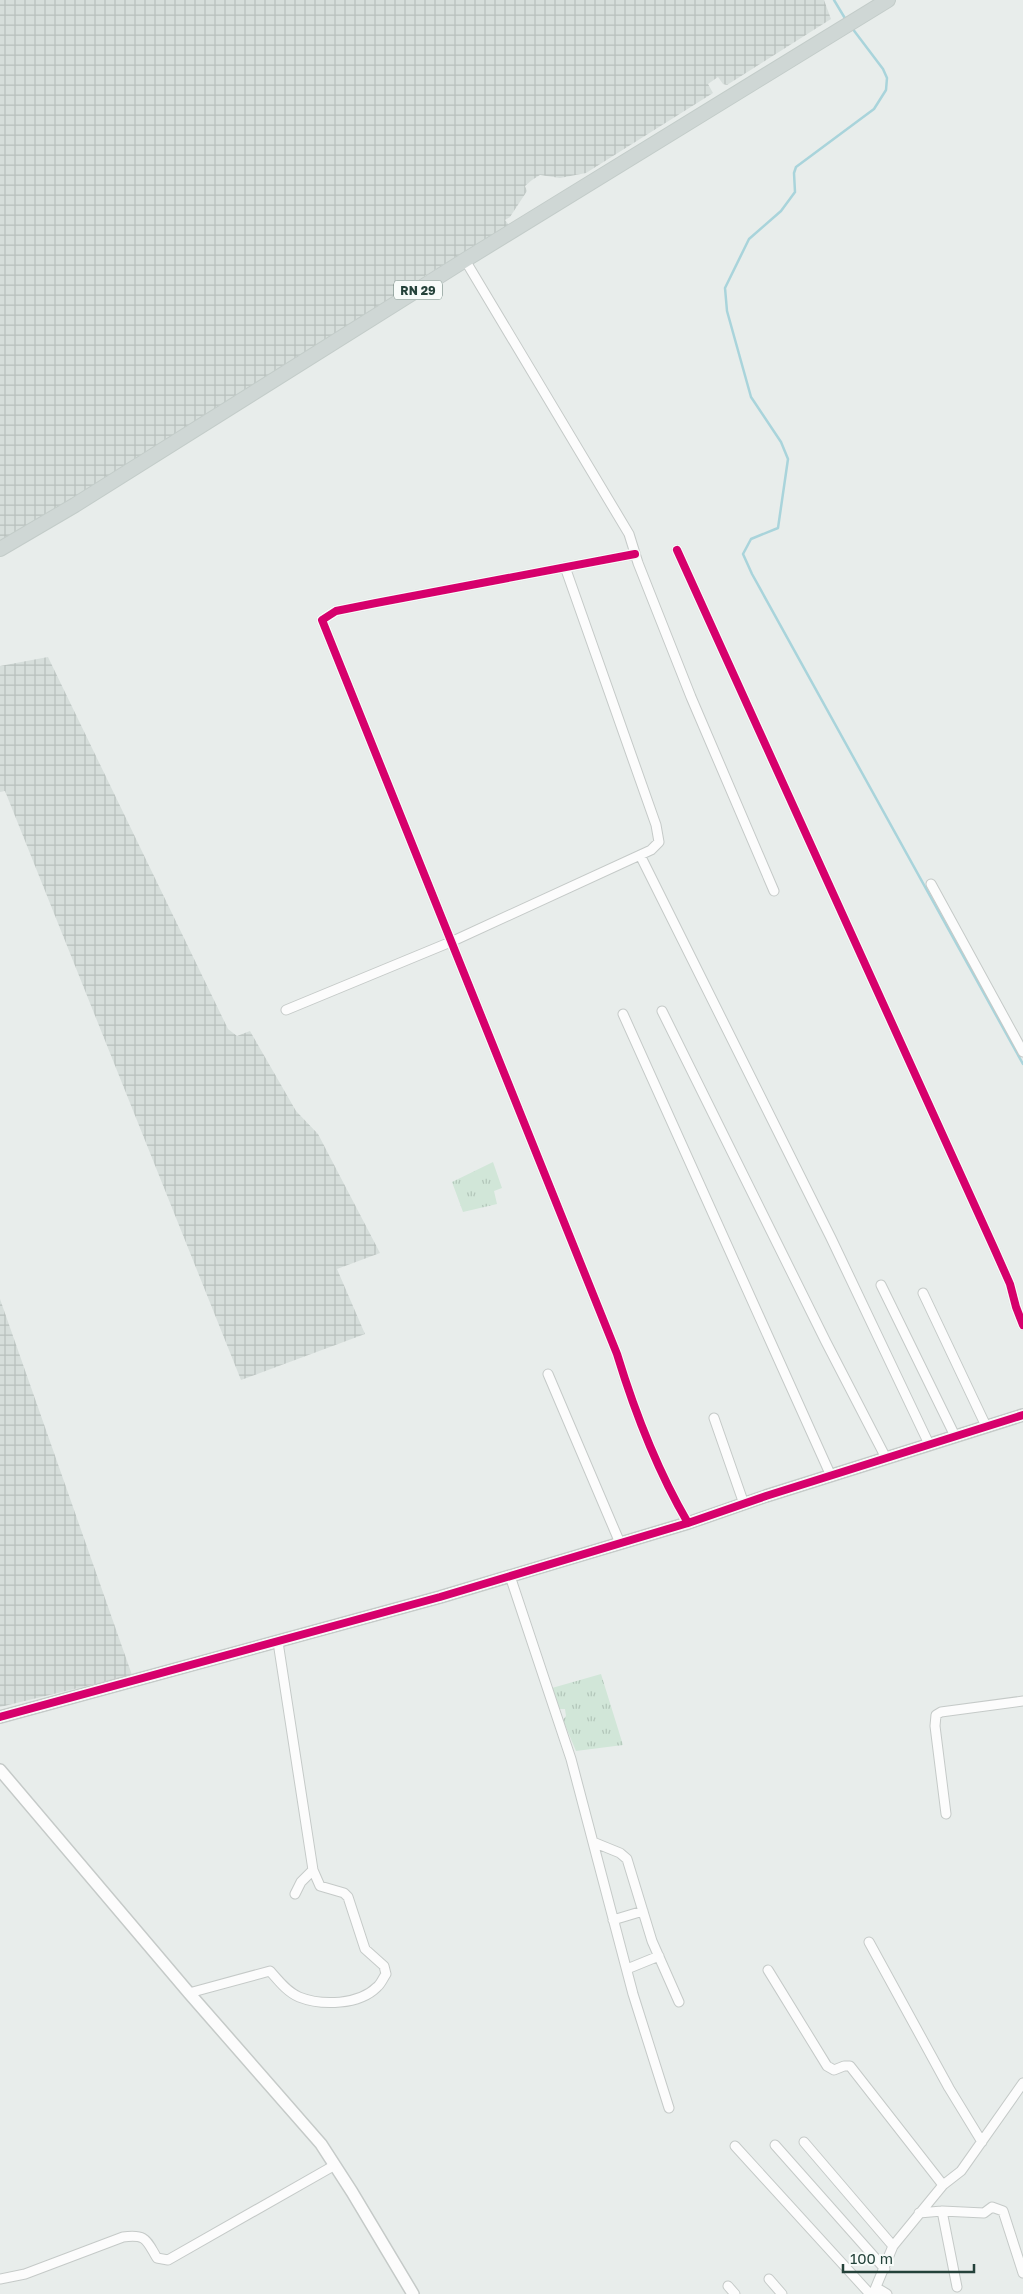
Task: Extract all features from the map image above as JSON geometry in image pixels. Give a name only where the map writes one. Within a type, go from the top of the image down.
[{"type":"main road","name":"RN 29","points":[[0,550],[75,505],[465,260],[888,0]]},
{"type":"street","points":[[465,260],[629,534],[691,698],[774,891]]},
{"type":"street","points":[[678,550],[994,1248],[1010,1284],[1023,1325]]},
{"type":"street","points":[[635,554],[336,611],[322,620],[453,941],[617,1354],[632,1402],[670,1492],[688,1523]]},
{"type":"street","points":[[286,1010],[453,941],[640,854],[659,842],[656,825],[565,567]]},
{"type":"street","points":[[640,854],[831,1238],[929,1444]]},
{"type":"street","points":[[931,884],[1023,1052]]},
{"type":"street","points":[[662,1011],[826,1342],[886,1458]]},
{"type":"street","points":[[623,1014],[831,1476]]},
{"type":"street","points":[[881,1285],[954,1436]]},
{"type":"street","points":[[923,1294],[986,1426]]},
{"type":"street","points":[[548,1374],[620,1543]]},
{"type":"street","points":[[0,1717],[278,1642],[510,1576],[688,1523],[1023,1415]]},
{"type":"street","points":[[714,1418],[744,1504]]},
{"type":"street","points":[[510,1576],[571,1759],[626,1969],[669,2108]]},
{"type":"street","points":[[189,1993],[270,1971],[297,1997],[317,2002],[354,2000],[378,1986],[386,1974],[384,1966],[365,1950],[348,1896],[320,1886],[313,1870],[278,1642]]},
{"type":"street","points":[[946,1814],[935,1726],[936,1715],[942,1712],[1023,1701]]},
{"type":"street","points":[[0,1770],[154,1949],[189,1993],[302,2121],[334,2165],[413,2294]]},
{"type":"street","points":[[593,1842],[627,1859],[658,1956],[679,2002]]},
{"type":"street","points":[[294,1894],[301,1882],[313,1870]]},
{"type":"street","points":[[614,1920],[643,1911]]},
{"type":"street","points":[[869,1942],[944,2080],[982,2142]]},
{"type":"street","points":[[626,1969],[658,1956]]},
{"type":"street","points":[[768,1970],[827,2066],[834,2070],[850,2066],[943,2185]]},
{"type":"street","points":[[873,2292],[893,2246],[943,2185],[961,2171],[1023,2083]]},
{"type":"street","points":[[804,2142],[893,2246]]},
{"type":"street","points":[[775,2145],[884,2269]]},
{"type":"street","points":[[735,2146],[873,2292],[886,2294]]},
{"type":"street","points":[[0,2279],[25,2274],[123,2237],[138,2235],[146,2238],[157,2258],[168,2260],[334,2165]]},
{"type":"street","points":[[919,2213],[942,2211],[984,2213],[992,2207],[1003,2211],[1023,2273]]},
{"type":"street","points":[[942,2211],[958,2287]]},
{"type":"street","points":[[769,2279],[782,2294]]},
{"type":"street","points":[[728,2286],[735,2294]]},
{"type":"shaded area","points":[[0,0],[824,0],[831,19],[727,85],[723,84],[718,77],[708,84],[713,93],[586,173],[560,178],[540,175],[532,180],[525,186],[527,191],[510,217],[505,220],[509,225],[398,292],[402,300],[0,549]]},
{"type":"shaded area","points":[[48,657],[228,1029],[237,1036],[250,1031],[296,1111],[318,1134],[380,1253],[337,1269],[365,1334],[241,1380],[5,791],[0,792],[0,666]]},
{"type":"shaded area","points":[[0,1299],[132,1675],[0,1707]]},
{"type":"green space","points":[[493,1162],[502,1188],[494,1191],[497,1204],[463,1212],[452,1182]]},
{"type":"green space","points":[[601,1674],[623,1745],[576,1751],[563,1720],[566,1716],[565,1709],[559,1709],[552,1688]]},
{"type":"waterway","points":[[834,0],[846,20]]},
{"type":"waterway","points":[[852,28],[883,69],[887,78],[886,90],[874,109],[796,167],[794,173],[795,192],[781,211],[749,239],[725,288],[727,311],[751,397],[781,442],[788,459],[778,528],[751,539],[743,554],[752,574],[1023,1064]]},
{"type":"cycle path","points":[[677,550],[994,1248],[1010,1284],[1023,1325]]},
{"type":"cycle path","points":[[635,554],[336,611],[322,620],[617,1354],[631,1398],[648,1441],[666,1483],[688,1523]]},
{"type":"cycle path","points":[[0,1717],[440,1597],[688,1523],[766,1496],[1023,1415]]}]
